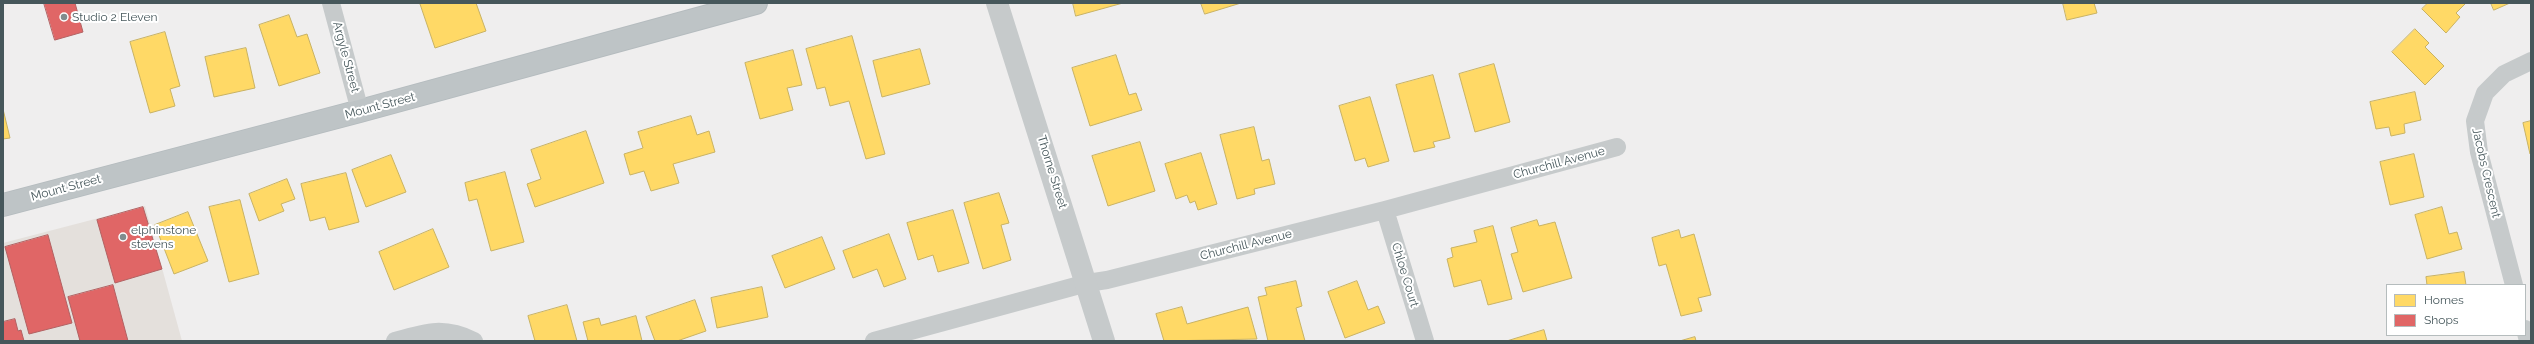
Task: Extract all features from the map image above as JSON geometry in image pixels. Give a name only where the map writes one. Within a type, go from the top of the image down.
[{"type":"highway","name":"Mount Street","points":[[3,205],[169,160],[360,111],[756,3]]},
{"type":"street","name":"Argyle Street","points":[[332,3],[360,111]]},
{"type":"street","name":"Thorne Street","points":[[998,3],[1104,341]]},
{"type":"street","name":"Jacobs Crescent","points":[[2514,284],[2480,152],[2474,121],[2485,93],[2504,74],[2531,61]]},
{"type":"street","name":"Churchill Avenue","points":[[874,341],[1086,284],[1385,210],[1618,147]]},
{"type":"street","name":"Chloe Court","points":[[1385,210],[1425,341]]},
{"type":"street","points":[[395,341],[425,332],[458,332],[474,341]]},
{"type":"shaded area","points":[[145,206],[182,341],[3,341],[3,243]]},
{"type":"building: Homes","points":[[476,3],[486,31],[435,48],[420,4]]},
{"type":"building: Homes","points":[[1073,3],[1123,3],[1076,16]]},
{"type":"building: Homes","points":[[1201,3],[1241,3],[1205,14]]},
{"type":"building: Homes","points":[[2063,3],[2094,3],[2097,13],[2067,20]]},
{"type":"building: Homes","points":[[2428,3],[2466,3],[2456,13],[2460,17],[2446,33],[2422,9]]},
{"type":"building: Homes","points":[[2491,3],[2510,3],[2494,10]]},
{"type":"building: Homes","points":[[289,15],[297,37],[307,34],[320,73],[279,86],[259,25]]},
{"type":"building: Homes","points":[[2415,29],[2429,43],[2425,47],[2444,66],[2425,85],[2392,52]]},
{"type":"building: Homes","points":[[165,32],[180,86],[170,89],[175,106],[150,113],[130,42]]},
{"type":"building: Homes","points":[[852,36],[885,154],[866,159],[849,101],[830,106],[825,87],[817,89],[806,49]]},
{"type":"building: Homes","points":[[246,48],[255,88],[214,97],[205,57]]},
{"type":"building: Homes","points":[[920,49],[930,84],[882,97],[873,61]]},
{"type":"building: Homes","points":[[793,50],[802,85],[787,88],[793,110],[760,119],[745,63]]},
{"type":"building: Homes","points":[[1116,55],[1129,95],[1136,93],[1142,110],[1090,126],[1072,68]]},
{"type":"building: Homes","points":[[1494,64],[1510,122],[1475,132],[1459,74]]},
{"type":"building: Homes","points":[[1433,75],[1450,138],[1433,142],[1435,147],[1414,152],[1396,85]]},
{"type":"building: Homes","points":[[2415,92],[2421,120],[2404,124],[2405,133],[2391,136],[2389,127],[2376,129],[2370,102]]},
{"type":"building: Homes","points":[[1370,97],[1389,161],[1368,167],[1365,158],[1355,161],[1339,106]]},
{"type":"building: Homes","points":[[3,109],[10,138],[3,139]]},
{"type":"building: Homes","points":[[691,116],[697,135],[709,131],[715,152],[673,164],[679,183],[651,191],[644,171],[630,175],[624,154],[643,148],[638,132]]},
{"type":"building: Homes","points":[[2531,121],[2531,154],[2530,154],[2523,123]]},
{"type":"building: Homes","points":[[1254,127],[1262,161],[1269,159],[1275,184],[1254,189],[1255,194],[1237,199],[1220,135]]},
{"type":"building: Homes","points":[[586,131],[604,183],[535,207],[527,184],[541,179],[531,150]]},
{"type":"building: Homes","points":[[1140,142],[1155,191],[1108,206],[1092,156]]},
{"type":"building: Homes","points":[[1201,153],[1217,204],[1198,210],[1195,201],[1190,203],[1187,195],[1176,199],[1165,164]]},
{"type":"building: Homes","points":[[2414,154],[2424,197],[2390,205],[2380,162]]},
{"type":"building: Homes","points":[[391,155],[406,192],[366,207],[352,170]]},
{"type":"building: Homes","points":[[505,172],[524,242],[491,251],[477,199],[469,201],[465,183]]},
{"type":"building: Homes","points":[[346,173],[359,222],[329,230],[325,217],[310,221],[301,184]]},
{"type":"building: Homes","points":[[287,179],[295,199],[281,204],[284,211],[259,221],[249,194]]},
{"type":"building: Homes","points":[[999,193],[1009,223],[1001,225],[1011,260],[983,269],[964,203]]},
{"type":"building: Homes","points":[[240,200],[259,274],[229,282],[209,207]]},
{"type":"building: Homes","points":[[2442,207],[2449,234],[2457,232],[2462,249],[2427,259],[2415,215]]},
{"type":"building: Homes","points":[[953,210],[969,263],[938,272],[933,255],[918,260],[907,223]]},
{"type":"building: Homes","points":[[188,212],[208,261],[174,274],[155,225]]},
{"type":"building: Homes","points":[[1537,220],[1539,226],[1555,222],[1572,278],[1523,292],[1511,254],[1518,252],[1511,228]]},
{"type":"building: Homes","points":[[1493,226],[1512,299],[1488,305],[1481,280],[1454,287],[1447,259],[1453,257],[1451,248],[1477,242],[1474,231]]},
{"type":"building: Homes","points":[[433,229],[449,267],[394,290],[379,252]]},
{"type":"building: Homes","points":[[1679,230],[1681,238],[1694,234],[1711,295],[1698,298],[1702,311],[1681,316],[1666,264],[1659,266],[1652,238]]},
{"type":"building: Homes","points":[[889,234],[906,279],[884,287],[877,269],[853,278],[843,251]]},
{"type":"building: Homes","points":[[822,237],[835,269],[785,288],[772,256]]},
{"type":"building: Homes","points":[[2464,272],[2466,284],[2427,284],[2426,277]]},
{"type":"building: Homes","points":[[1296,281],[1302,306],[1296,308],[1305,341],[1268,341],[1258,297],[1267,295],[1265,288]]},
{"type":"building: Homes","points":[[1357,281],[1368,310],[1378,306],[1385,323],[1345,338],[1328,292]]},
{"type":"building: Homes","points":[[762,287],[768,317],[717,328],[711,298]]},
{"type":"building: Homes","points":[[695,300],[706,331],[677,341],[655,341],[646,317]]},
{"type":"building: Homes","points":[[567,305],[577,341],[535,341],[528,316]]},
{"type":"building: Homes","points":[[1182,307],[1187,324],[1248,307],[1257,339],[1164,341],[1156,314]]},
{"type":"building: Homes","points":[[636,316],[642,341],[588,341],[583,322],[599,318],[601,325]]},
{"type":"building: Homes","points":[[1544,330],[1547,341],[1507,341]]},
{"type":"building: Homes","points":[[1695,337],[1696,341],[1680,341]]},
{"type":"building: Shops","name":"Studio 2 Eleven","points":[[44,3],[75,3],[83,32],[55,40]]},
{"type":"building: Shops","points":[[143,207],[162,269],[115,283],[97,220]]},
{"type":"building: Shops","points":[[48,235],[72,323],[29,334],[5,247]]},
{"type":"building: Shops","points":[[113,285],[128,341],[80,341],[68,297]]},
{"type":"building: Shops","points":[[15,319],[18,331],[21,330],[24,341],[3,341],[3,322]]},
{"type":"place","name":"Studio 2 Eleven","points":[[64,17]]},
{"type":"place","name":"elphinstone stevens","points":[[123,237]]}]
